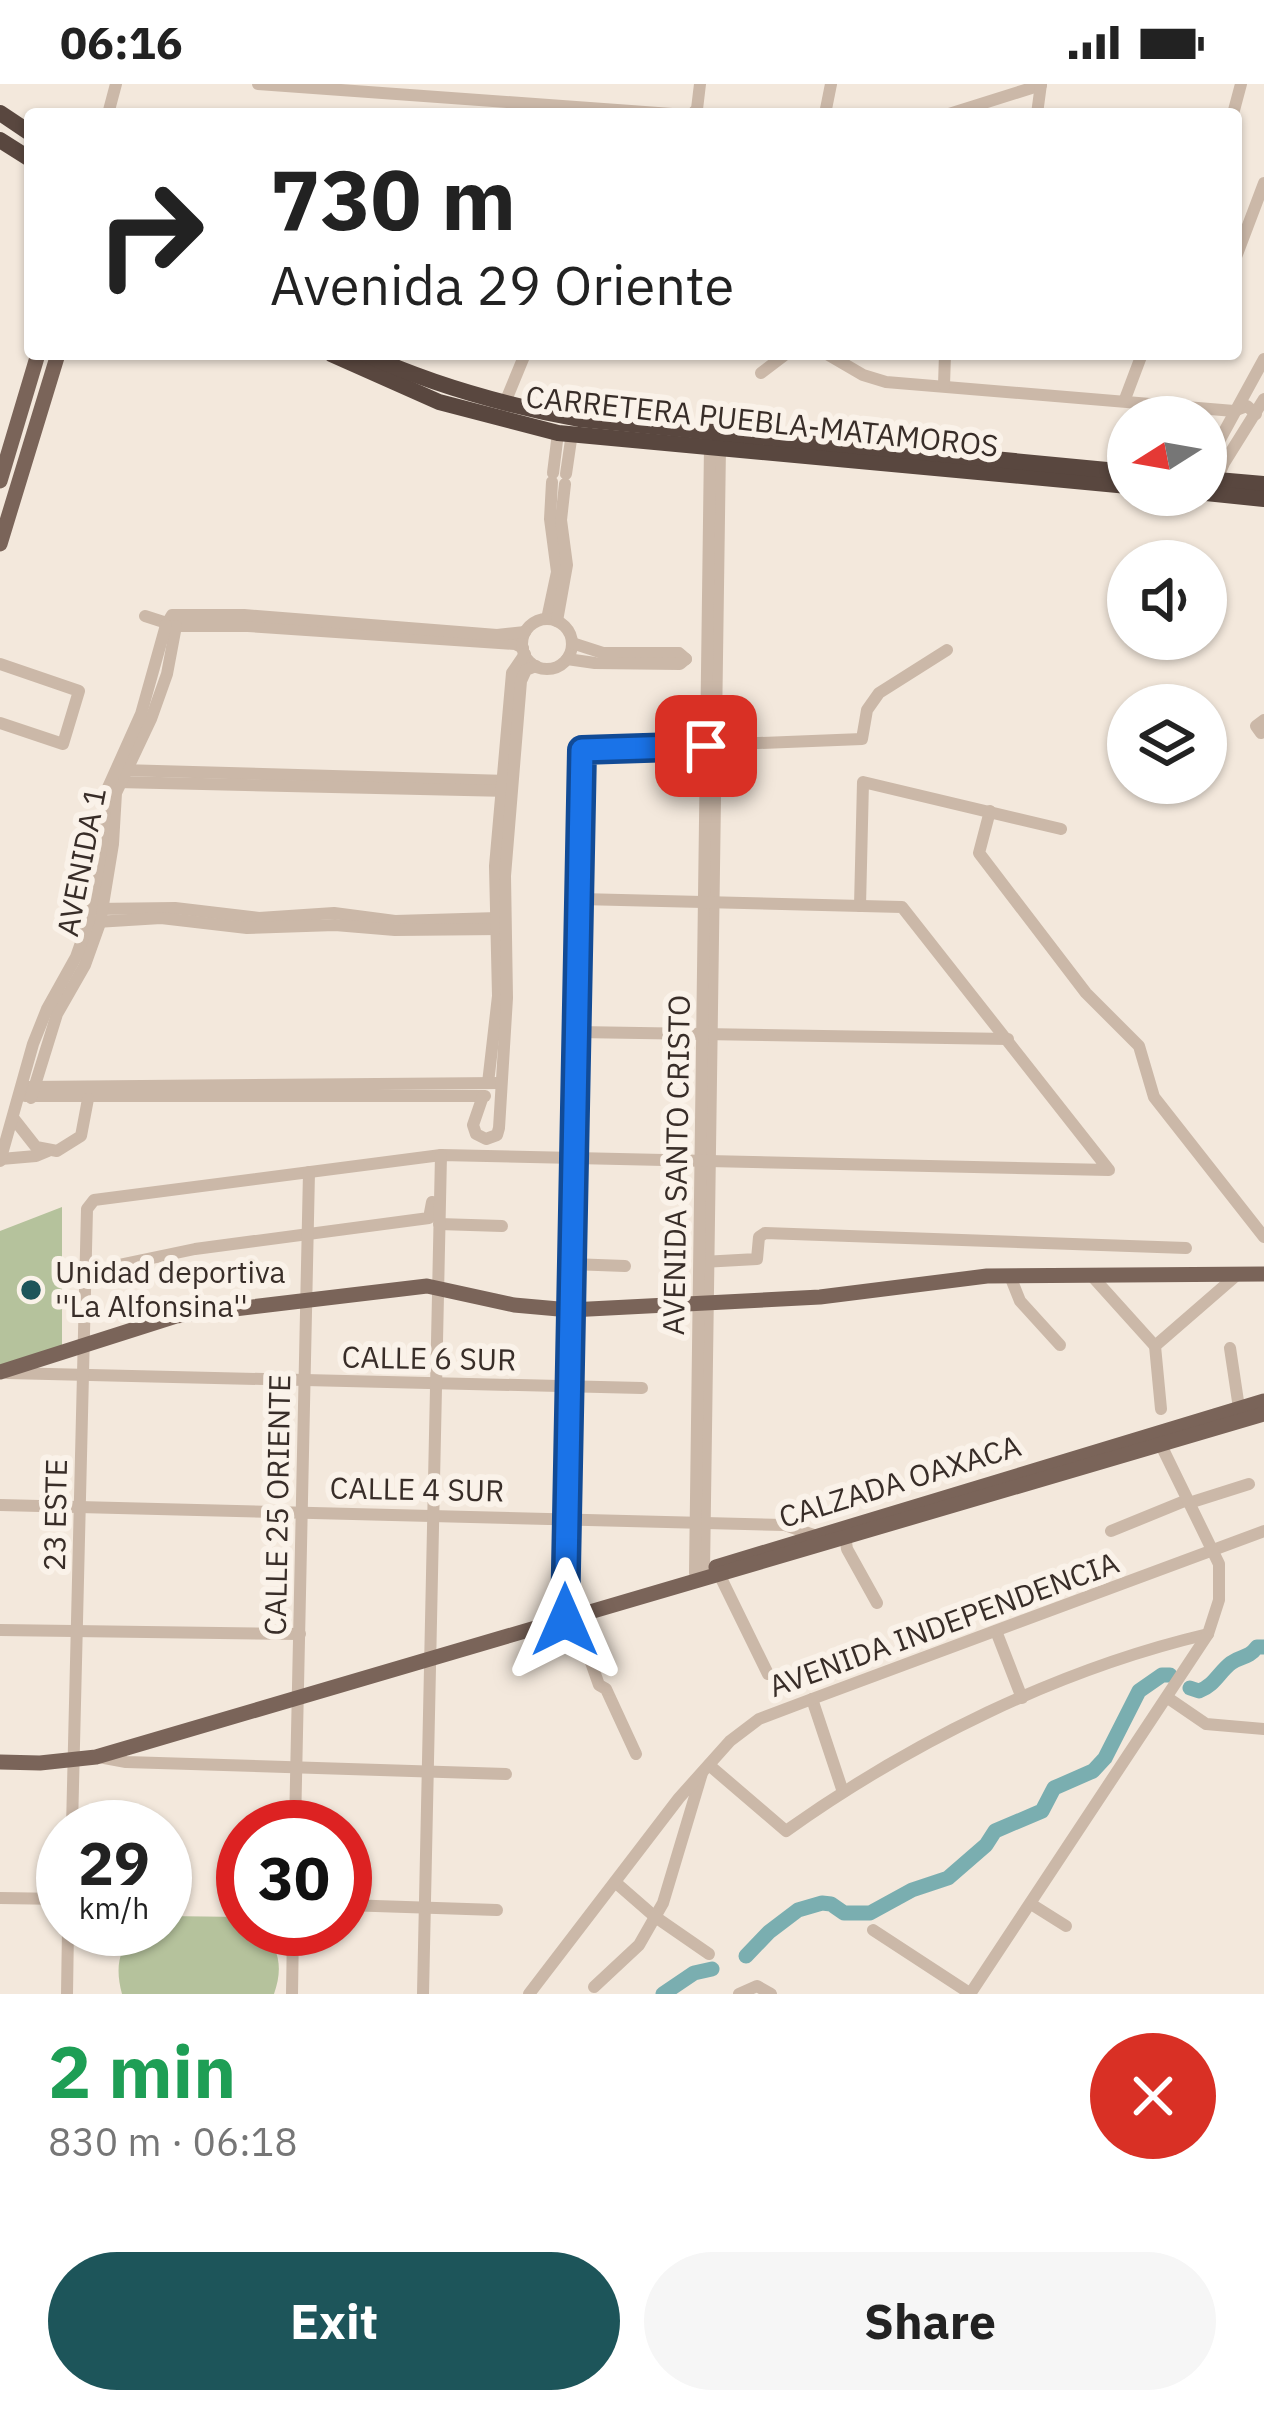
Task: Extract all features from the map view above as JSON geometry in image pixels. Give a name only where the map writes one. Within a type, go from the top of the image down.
[{"type":"highway","name":"CARRETERA PUEBLA-MATAMOROS","points":[[345,360],[440,402],[565,433],[1107,484]]},
{"type":"highway","name":"CARRETERA PUEBLA-MATAMOROS","points":[[379,360],[504,405],[579,419],[1107,470]]},
{"type":"highway","points":[[1227,483],[1264,484]]},
{"type":"highway","points":[[1227,488],[1264,499]]},
{"type":"main road","points":[[0,481],[36,360]]},
{"type":"main road","points":[[0,544],[56,360]]},
{"type":"main road","points":[[0,1372],[176,1316],[438,1286],[514,1305],[570,1310],[820,1297],[1010,1276],[1264,1274]]},
{"type":"main road","name":"CALZADA OAXACA","points":[[0,1762],[96,1757],[1254,1409]]},
{"type":"main road","name":"CALZADA OAXACA","points":[[565,1618],[706,1573],[792,1535],[822,1539]]},
{"type":"street","points":[[258,84],[589,108]]},
{"type":"street","points":[[968,108],[1041,85]]},
{"type":"street","points":[[1242,240],[1264,183]]},
{"type":"street","points":[[1227,431],[1264,359]]},
{"type":"street","points":[[504,405],[523,360]]},
{"type":"street","points":[[760,373],[778,360]]},
{"type":"street","points":[[836,360],[886,382],[1107,398]]},
{"type":"street","points":[[944,360],[944,385]]},
{"type":"street","points":[[1126,396],[1140,360]]},
{"type":"street","points":[[1227,458],[1260,414],[1264,399]]},
{"type":"street","points":[[1227,410],[1247,406],[1260,414]]},
{"type":"street","points":[[552,620],[567,565],[559,478],[565,433]]},
{"type":"street","name":"AVENIDA SANTO CRISTO","points":[[706,1573],[700,1522],[715,446]]},
{"type":"street","points":[[145,616],[171,625],[172,615],[349,628],[497,635],[525,632]]},
{"type":"street","points":[[25,1091],[493,1090],[500,923],[495,866],[509,786],[521,681],[526,670],[553,668],[567,659],[572,643],[566,627],[552,620],[533,623],[525,632],[524,651],[512,674],[509,786]]},
{"type":"street","name":"AVENIDA 1","points":[[25,1091],[57,1014],[85,965],[96,916],[103,806],[171,625]]},
{"type":"street","points":[[349,628],[524,651],[536,666]]},
{"type":"street","points":[[567,659],[680,664],[686,659],[680,653],[604,653],[572,643]]},
{"type":"street","points":[[636,1754],[565,1618],[582,750],[711,751],[862,739],[867,710],[879,693],[947,650]]},
{"type":"street","points":[[0,664],[80,691],[63,744],[0,722]]},
{"type":"street","points":[[1264,720],[1256,726],[1264,732]]},
{"type":"street","points":[[117,775],[509,786]]},
{"type":"street","points":[[860,906],[862,782],[1061,829]]},
{"type":"street","points":[[990,811],[980,853],[1086,993],[1139,1046],[1154,1097],[1264,1237]]},
{"type":"street","points":[[310,1172],[437,1155],[1109,1170],[902,907],[580,899]]},
{"type":"street","points":[[96,916],[247,928],[334,914],[395,921],[500,923]]},
{"type":"street","points":[[577,1032],[1008,1040]]},
{"type":"street","points":[[25,1091],[88,1099],[226,1090]]},
{"type":"street","points":[[25,1091],[0,1160],[66,1148],[81,1136],[88,1099]]},
{"type":"street","points":[[14,1119],[26,1138],[48,1151]]},
{"type":"street","points":[[423,1994],[440,1224],[437,1155]]},
{"type":"street","points":[[86,1272],[195,1249],[431,1216],[437,1155]]},
{"type":"street","name":"23 ESTE","points":[[73,1800],[88,1204],[310,1172]]},
{"type":"street","name":"CALLE 25 ORIENTE","points":[[296,1800],[310,1172]]},
{"type":"street","points":[[440,1224],[502,1226]]},
{"type":"street","points":[[705,1262],[757,1259],[759,1237],[765,1233],[1186,1248]]},
{"type":"street","points":[[571,1264],[625,1266]]},
{"type":"street","points":[[1154,1346],[1238,1274]]},
{"type":"street","points":[[1091,1275],[1154,1346],[1161,1409]]},
{"type":"street","points":[[1010,1276],[1020,1301],[1060,1345]]},
{"type":"street","points":[[1230,1348],[1254,1409]]},
{"type":"street","name":"CALLE 6 SUR","points":[[0,1372],[642,1388]]},
{"type":"street","points":[[873,1930],[970,1994],[1208,1634],[1221,1582],[1213,1550],[1158,1439]]},
{"type":"street","points":[[1111,1531],[1249,1484]]},
{"type":"street","name":"CALLE 4 SUR","points":[[0,1505],[700,1522],[792,1535]]},
{"type":"street","name":"AVENIDA INDEPENDENCIA","points":[[529,1994],[706,1768],[743,1729],[1264,1531]]},
{"type":"street","points":[[845,1533],[847,1549],[877,1603]]},
{"type":"street","points":[[706,1573],[768,1674]]},
{"type":"street","points":[[0,1630],[300,1634]]},
{"type":"street","points":[[996,1631],[1022,1698]]},
{"type":"street","points":[[594,1987],[639,1945],[663,1903],[706,1768],[786,1831],[843,1792],[1022,1698],[1135,1653],[1208,1634]]},
{"type":"street","points":[[1168,1698],[1206,1724],[1264,1730]]},
{"type":"street","points":[[812,1699],[843,1792]]},
{"type":"street","points":[[96,1757],[126,1762],[506,1774]]},
{"type":"street","points":[[615,1882],[709,1954]]},
{"type":"street","points":[[0,1898],[36,1899]]},
{"type":"street","points":[[1031,1904],[1066,1926]]},
{"type":"street","points":[[372,1906],[496,1910]]},
{"type":"street","points":[[67,1994],[68,1956]]},
{"type":"street","points":[[292,1994],[293,1956]]},
{"type":"street","points":[[739,1994],[758,1986],[771,1994]]},
{"type":"green space","name":"Unidad deportiva ''La Alfonsina''","points":[[62,1207],[62,1349],[0,1371],[0,1231]]},
{"type":"green space","points":[[192,1916],[216,1917],[216,1956],[277,1956],[278,1976],[274,1994],[122,1994],[121,1956],[192,1956]]},
{"type":"waterway","points":[[1190,1688],[1199,1691],[1231,1663],[1264,1647]]},
{"type":"waterway","points":[[746,1956],[798,1910],[822,1903],[844,1913],[870,1913],[912,1890],[948,1878],[995,1831],[1042,1811],[1054,1788],[1093,1771],[1105,1758],[1139,1691],[1162,1675],[1170,1675]]},
{"type":"waterway","points":[[663,1994],[694,1973],[712,1969]]},
{"type":"place","name":"Unidad deportiva ''La Alfonsina''","points":[[31,1290]]},
{"type":"route","points":[[565,1620],[582,750],[706,746]]}]
